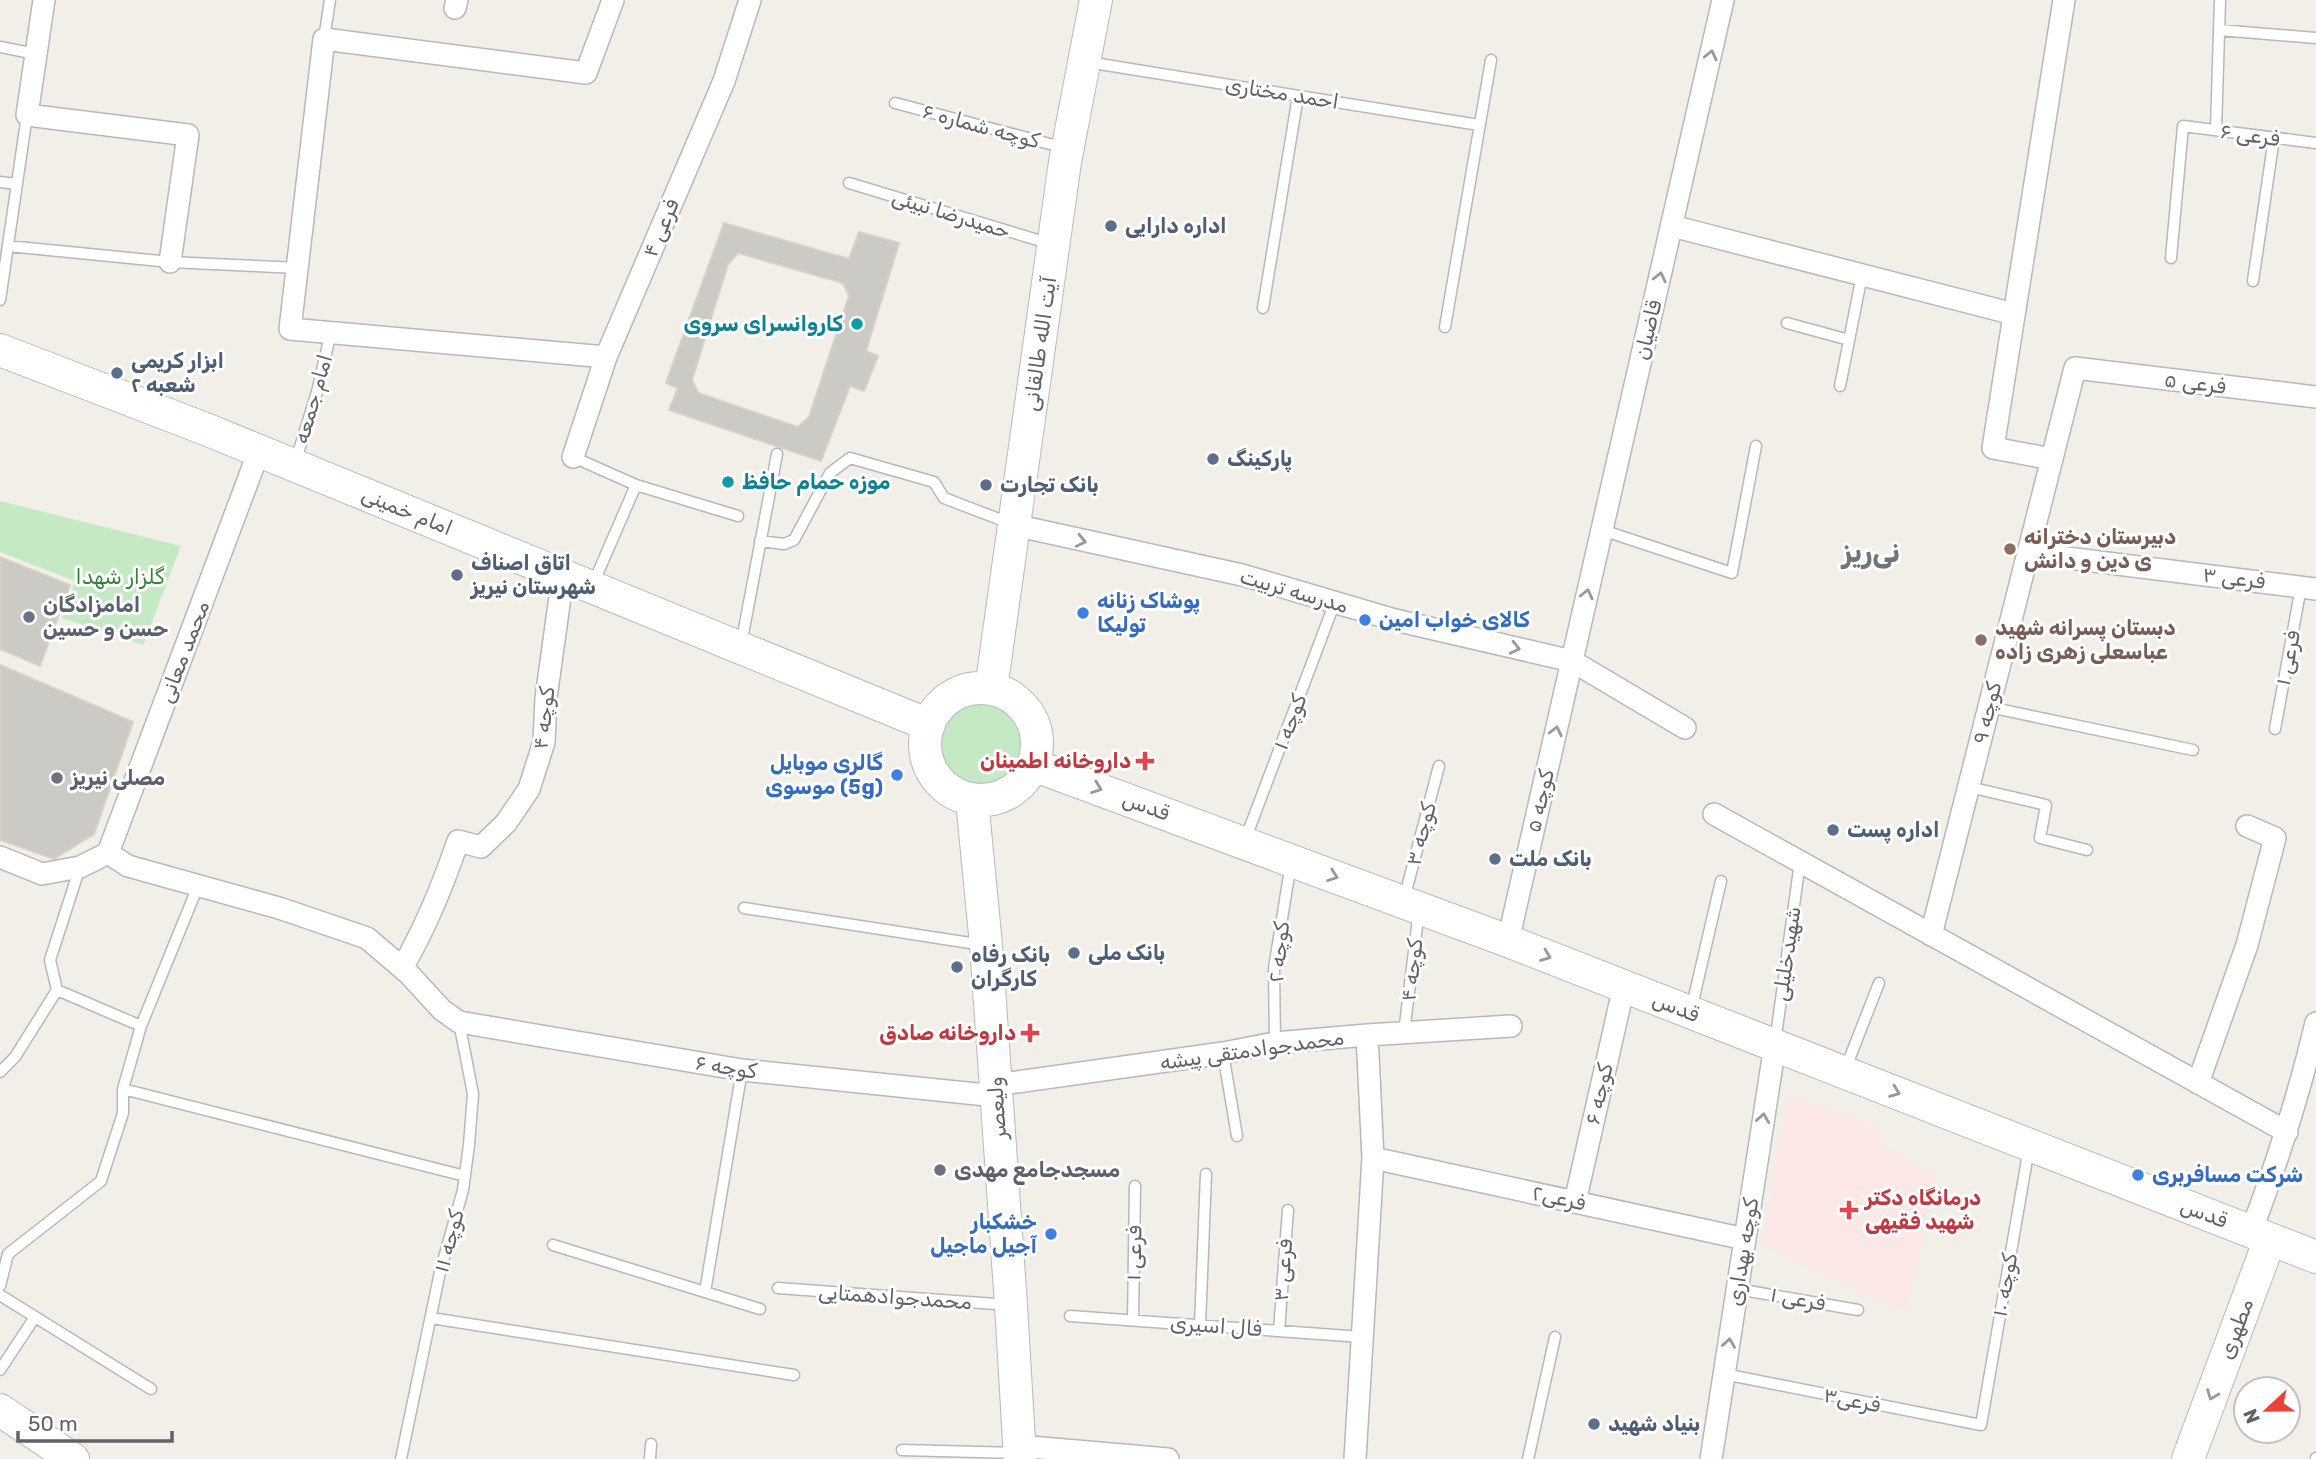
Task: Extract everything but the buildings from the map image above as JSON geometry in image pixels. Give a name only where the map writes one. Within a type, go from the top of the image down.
[{"type":"main road","name":"آیت الله طالقانی","points":[[991,689],[1068,149],[1096,0]]},
{"type":"main road","name":"امام خمینی","points":[[0,350],[294,465],[929,725]]},
{"type":"main road","points":[[971,689],[991,689],[1007,694],[1020,704],[1030,717],[1037,740],[1033,765],[1023,781],[1009,793],[991,800],[972,800],[950,790],[933,772],[925,741],[929,725],[939,708],[953,695],[971,689]]},
{"type":"main road","name":"قدس","points":[[1033,765],[1508,941],[2316,1257]]},
{"type":"main road","name":"ولیعصر","points":[[972,800],[986,945],[1019,1452]]},
{"type":"main road","name":"مطهری","points":[[2188,1459],[2261,1235]]},
{"type":"main road","points":[[0,1410],[73,1459]]},
{"type":"street","points":[[44,0],[27,115],[188,135],[170,262]]},
{"type":"street","points":[[606,357],[290,329],[324,40],[586,73],[614,0]]},
{"type":"street","name":"فرعی ۴","points":[[573,457],[606,357],[724,80],[750,0]]},
{"type":"street","name":"قاضیان","points":[[1572,661],[1723,0]]},
{"type":"street","points":[[2052,459],[1993,448],[2064,0]]},
{"type":"street","points":[[1672,226],[2014,314]]},
{"type":"street","name":"کوچه ۹","points":[[1931,935],[2075,368]]},
{"type":"street","name":"فرعی ۵","points":[[2075,368],[2316,397]]},
{"type":"street","name":"محمد معانی","points":[[108,853],[259,451]]},
{"type":"street","name":"مدرسه تربیت","points":[[1014,525],[1242,575],[1395,620],[1572,661],[1685,728]]},
{"type":"street","name":"فرعی ۳","points":[[2028,553],[2308,588]]},
{"type":"street","name":"کوچه ۴","points":[[402,968],[420,938],[439,896],[458,841],[481,847],[506,823],[528,789],[544,742],[546,698],[578,581]]},
{"type":"street","name":"کوچه ۵","points":[[1508,941],[1572,661]]},
{"type":"street","points":[[1714,814],[2287,1132]]},
{"type":"street","points":[[2198,1083],[2247,945],[2275,838],[2248,826]]},
{"type":"street","points":[[0,858],[42,874],[80,867],[108,853],[128,866],[279,908],[367,937],[402,968],[442,1010],[459,1022]]},
{"type":"street","name":"کوچه ۶","points":[[1574,1202],[1624,986]]},
{"type":"street","name":"۶ کوچه","points":[[459,1022],[742,1070],[995,1091]]},
{"type":"street","points":[[2261,1235],[2316,1023]]},
{"type":"street","name":"محمدجوادمتقی پیشه","points":[[995,1091],[1276,1043],[1511,1026]]},
{"type":"street","points":[[1354,1459],[1373,1158],[1367,1035]]},
{"type":"street","name":"کوچه بهداری","points":[[1710,1459],[1775,1045]]},
{"type":"street","name":"فرعی۲","points":[[1373,1158],[1745,1239]]},
{"type":"street","points":[[1019,1452],[1168,1459]]},
{"type":"lane","points":[[324,40],[330,0]]},
{"type":"lane","points":[[2216,130],[2220,0]]},
{"type":"lane","points":[[2219,30],[2316,38]]},
{"type":"lane","points":[[0,47],[36,54]]},
{"type":"lane","points":[[1444,327],[1491,60]]},
{"type":"lane","name":"احمد مختاری","points":[[1084,62],[1479,125]]},
{"type":"lane","points":[[1263,308],[1298,96]]},
{"type":"lane","name":"کوچه شماره ۶","points":[[895,103],[1068,149]]},
{"type":"lane","points":[[0,300],[27,115]]},
{"type":"lane","name":"فرعی ۶","points":[[2171,258],[2183,126],[2316,144]]},
{"type":"lane","points":[[2253,281],[2274,138]]},
{"type":"lane","points":[[0,182],[16,184]]},
{"type":"lane","name":"حمیدرضا نبیئی","points":[[849,183],[1054,244]]},
{"type":"lane","points":[[8,246],[170,262],[299,268]]},
{"type":"lane","points":[[1840,386],[1862,275]]},
{"type":"lane","points":[[1787,323],[1849,340]]},
{"type":"lane","name":"امام جمعه","points":[[294,465],[317,391],[331,332]]},
{"type":"lane","points":[[1602,530],[1732,573],[1756,446]]},
{"type":"lane","points":[[740,648],[777,454]]},
{"type":"lane","points":[[573,457],[636,485],[738,516]]},
{"type":"lane","points":[[760,541],[784,544],[794,540],[830,473],[850,458],[934,482],[944,498],[1014,525]]},
{"type":"lane","points":[[578,581],[636,485]]},
{"type":"lane","name":"فرعی ۱","points":[[2275,729],[2308,588]]},
{"type":"lane","name":"کوچه ۱","points":[[1245,843],[1335,601]]},
{"type":"lane","points":[[1989,707],[2193,750]]},
{"type":"lane","name":"کوچه ۳","points":[[1411,905],[1439,766]]},
{"type":"lane","points":[[1969,787],[2046,805],[2040,838],[2087,850]]},
{"type":"lane","name":"کوچه ۲","points":[[1276,1043],[1273,968],[1292,861]]},
{"type":"lane","name":"شهیدخلیلی","points":[[1775,1045],[1800,862]]},
{"type":"lane","points":[[0,1072],[15,1058],[57,990],[50,960],[80,867]]},
{"type":"lane","points":[[1691,1013],[1721,881]]},
{"type":"lane","points":[[0,1286],[4,1251],[102,1181],[123,1113],[123,1090],[141,1026],[198,886]]},
{"type":"lane","name":"کوچه ۴","points":[[1404,1032],[1411,905]]},
{"type":"lane","points":[[744,908],[986,945]]},
{"type":"lane","points":[[1844,1072],[1879,983]]},
{"type":"lane","points":[[57,990],[141,1026]]},
{"type":"lane","name":"کوچه ۱۱","points":[[401,1459],[440,1272],[465,1176],[473,1094],[459,1022]]},
{"type":"lane","points":[[1223,1053],[1237,1136]]},
{"type":"lane","points":[[705,1292],[742,1070]]},
{"type":"lane","points":[[123,1090],[465,1176]]},
{"type":"lane","name":"کوچه ۱۰","points":[[1981,1425],[2030,1145]]},
{"type":"lane","points":[[1200,1325],[1206,1174]]},
{"type":"lane","name":"فرعی ۱","points":[[1133,1320],[1135,1186]]},
{"type":"lane","name":"فرعی ۳","points":[[1279,1331],[1288,1210]]},
{"type":"lane","points":[[553,1245],[760,1309]]},
{"type":"lane","name":"محمدجوادهمتایی","points":[[778,1288],[1011,1305]]},
{"type":"lane","name":"فرعی ۱","points":[[1737,1289],[1858,1310]]},
{"type":"lane","points":[[0,1295],[151,1389]]},
{"type":"lane","name":"فال اسیری","points":[[1070,1316],[1362,1337]]},
{"type":"lane","points":[[0,1370],[35,1317]]},
{"type":"lane","points":[[431,1318],[794,1375]]},
{"type":"lane","points":[[1528,1459],[1555,1338]]},
{"type":"lane","name":"فرعی۳","points":[[1724,1374],[1981,1425]]},
{"type":"lane","points":[[650,1444],[650,1459]]},
{"type":"lane","points":[[902,1450],[1019,1452]]},
{"type":"shaded area","name":"درمانگاه دکتر شهید فقیهی","points":[[1788,1094],[1881,1127],[1882,1146],[1937,1174],[1906,1313],[1762,1245]]},
{"type":"green space","name":"گلزار شهدا","points":[[0,501],[181,546],[143,645],[62,618],[75,581],[0,552]]},
{"type":"green space","points":[[1007,694],[1023,733],[1022,760],[1012,775],[997,784],[979,786],[961,782],[947,771],[939,756],[939,734],[944,721],[953,710],[964,703],[992,700]]},
{"type":"place","name":"اداره دارایی","points":[[1111,226]]},
{"type":"place","name":"کاروانسرای سروی","points":[[857,324]]},
{"type":"place","name":"ابزار کریمی شعبه ۲","points":[[117,373]]},
{"type":"place","name":"پارکینگ","points":[[1213,459]]},
{"type":"place","name":"موزه حمام حافظ","points":[[728,482]]},
{"type":"place","name":"بانک تجارت","points":[[986,485]]},
{"type":"place","name":"دبیرستان دخترانه ی دین و دانش","points":[[2010,549]]},
{"type":"place","name":"اتاق اصناف شهرستان نیریز","points":[[457,575]]},
{"type":"place","name":"پوشاک زنانه تولیکا","points":[[1083,613]]},
{"type":"place","name":"امامزادگان حسن و حسین","points":[[29,617]]},
{"type":"place","name":"کالای خواب امین","points":[[1365,620]]},
{"type":"place","name":"دبستان پسرانه شهید عباسعلی زهری زاده","points":[[1981,640]]},
{"type":"place","name":"داروخانه اطمینان","points":[[1145,761]]},
{"type":"place","name":"گالری موبایل موسوی (5g)","points":[[897,775]]},
{"type":"place","name":"مصلی نیریز","points":[[57,778]]},
{"type":"place","name":"اداره پست","points":[[1833,830]]},
{"type":"place","name":"بانک ملت","points":[[1495,859]]},
{"type":"place","name":"بانک ملی","points":[[1074,953]]},
{"type":"place","name":"بانک رفاه کارگران","points":[[957,967]]},
{"type":"place","name":"داروخانه صادق","points":[[1030,1033]]},
{"type":"place","name":"مسجدجامع مهدی","points":[[940,1170]]},
{"type":"place","name":"شرکت مسافربری","points":[[2138,1175]]},
{"type":"place","name":"درمانگاه دکتر شهید فقیهی","points":[[1849,1210]]},
{"type":"place","name":"خشکبار آجیل ماجیل","points":[[1051,1234]]},
{"type":"place","name":"بنیاد شهید","points":[[1594,1424]]},
{"type":"district","name":"نی‌ریز","points":[[1871,552]]}]
